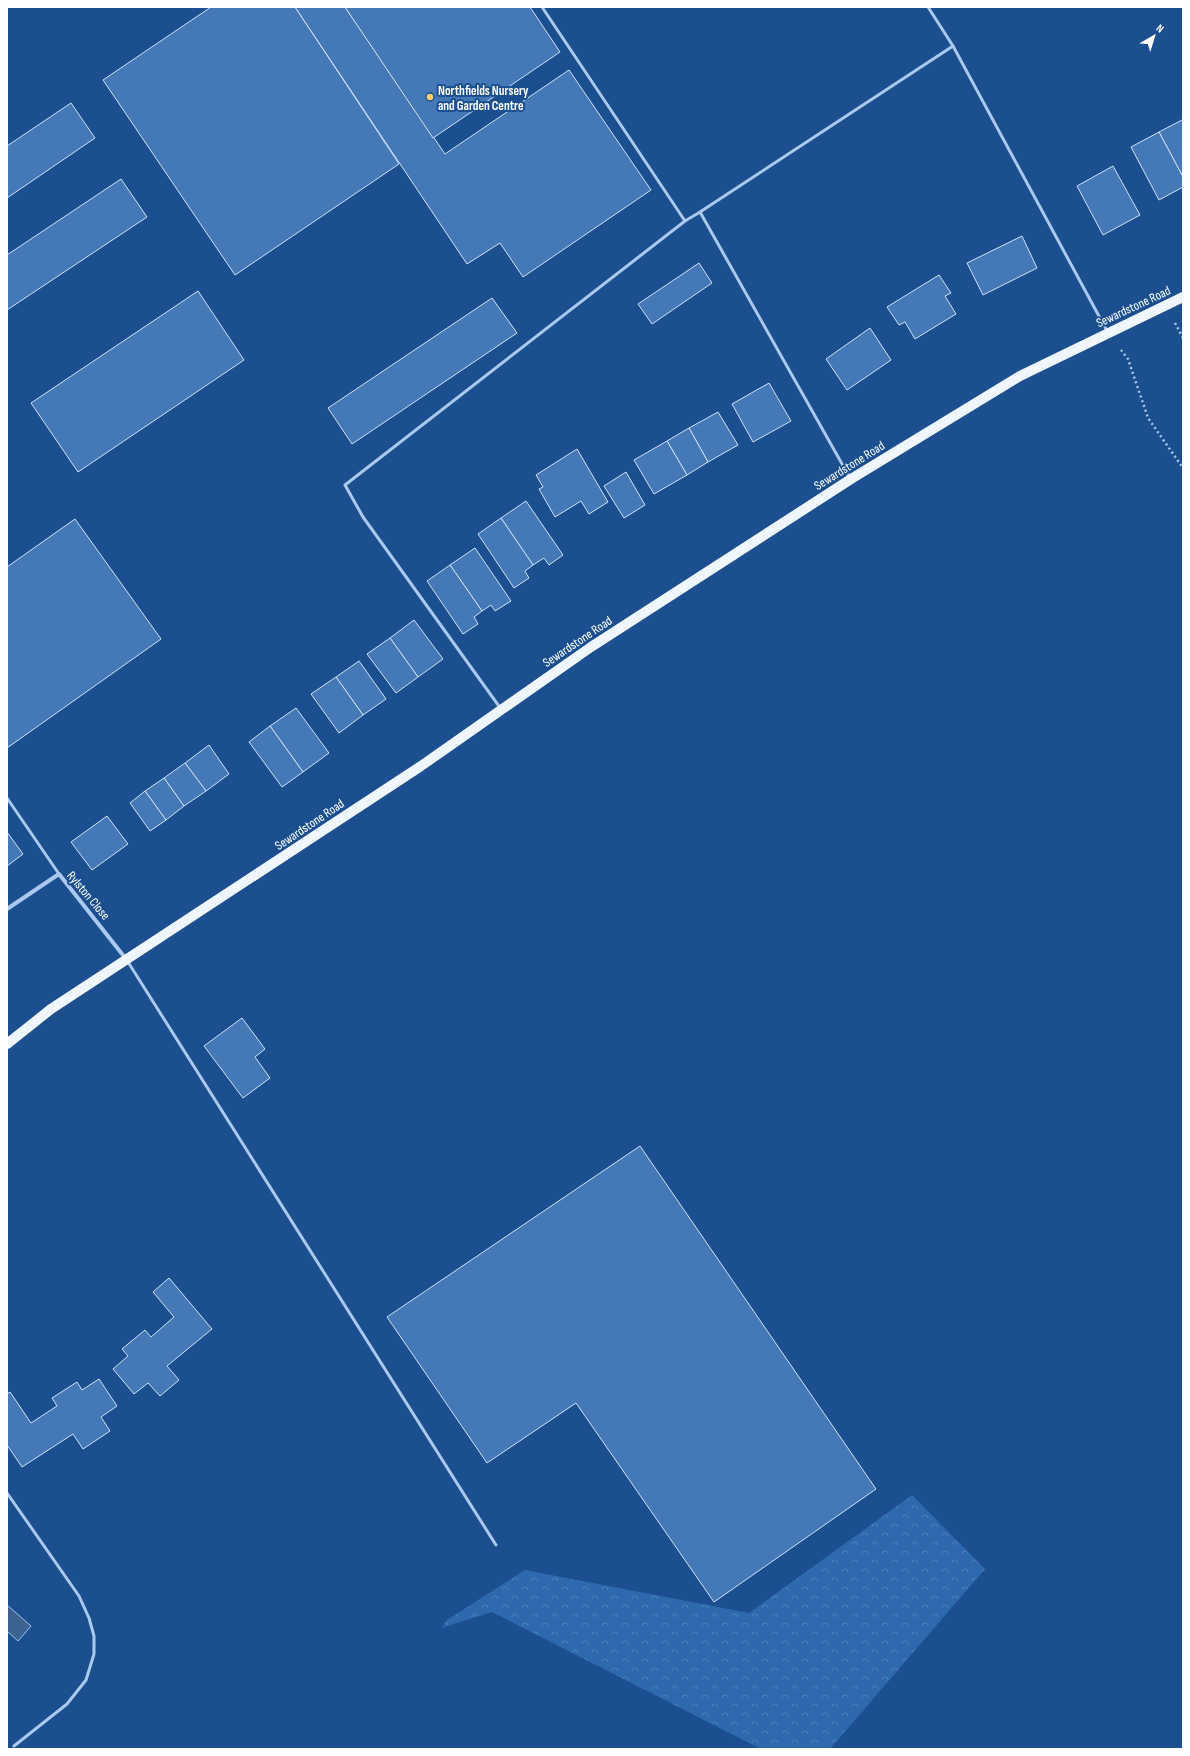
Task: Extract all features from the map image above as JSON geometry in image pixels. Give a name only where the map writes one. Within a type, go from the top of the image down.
[{"type":"main road","name":"Sewardstone Road","points":[[7,1044],[51,1009],[126,959],[226,896],[421,766],[604,638],[851,479],[1020,376],[1108,332],[1183,297]]},
{"type":"street","name":"Rylston Close","points":[[7,909],[59,874],[126,959]]},
{"type":"lane","points":[[542,7],[685,221]]},
{"type":"lane","points":[[928,7],[953,46],[1108,332]]},
{"type":"lane","points":[[502,709],[363,517],[345,485],[685,221],[953,46]]},
{"type":"lane","points":[[700,212],[851,479]]},
{"type":"lane","points":[[7,798],[59,874]]},
{"type":"lane","points":[[126,959],[496,1545]]},
{"type":"lane","points":[[7,1493],[79,1596],[89,1618],[94,1636],[94,1654],[86,1680],[67,1704],[14,1746]]},
{"type":"path","points":[[1108,332],[1128,359],[1148,418],[1183,468]]},
{"type":"green space","points":[[912,1495],[985,1569],[830,1749],[761,1749],[492,1612],[441,1628],[447,1620],[525,1570],[749,1613]]},
{"type":"shaded area","points":[[7,1605],[31,1626],[18,1641],[7,1631]]},
{"type":"building","points":[[211,7],[295,7],[399,164],[235,275],[103,80]]},
{"type":"building","points":[[295,7],[345,7],[445,154],[569,70],[651,190],[523,277],[500,243],[467,264]]},
{"type":"building","points":[[345,7],[530,7],[560,52],[433,138]]},
{"type":"building","points":[[71,103],[95,138],[7,198],[7,146]]},
{"type":"building","points":[[1182,120],[1183,121],[1183,177],[1159,132]]},
{"type":"building","points":[[1159,132],[1183,177],[1183,187],[1159,200],[1131,147]]},
{"type":"building","points":[[1113,166],[1140,215],[1103,235],[1077,186]]},
{"type":"building","points":[[121,179],[147,217],[7,310],[7,255]]},
{"type":"building","points":[[1022,236],[1037,268],[983,295],[967,263]]},
{"type":"building","points":[[699,263],[712,283],[652,324],[638,304]]},
{"type":"building","points":[[939,275],[951,293],[945,296],[956,314],[915,339],[905,322],[899,325],[887,307]]},
{"type":"building","points":[[198,291],[244,360],[78,472],[31,403]]},
{"type":"building","points":[[492,298],[517,333],[352,444],[328,408]]},
{"type":"building","points":[[870,328],[891,360],[847,390],[826,359]]},
{"type":"building","points":[[769,383],[791,421],[753,442],[732,404]]},
{"type":"building","points":[[718,412],[738,445],[708,462],[689,428]]},
{"type":"building","points":[[689,428],[708,462],[687,475],[667,441]]},
{"type":"building","points":[[667,441],[687,475],[654,494],[634,460]]},
{"type":"building","points":[[577,449],[608,502],[589,514],[581,501],[555,517],[539,489],[543,487],[536,475]]},
{"type":"building","points":[[626,472],[645,505],[624,518],[604,486]]},
{"type":"building","points":[[526,501],[563,555],[549,565],[544,558],[533,565],[501,518]]},
{"type":"building","points":[[501,518],[533,565],[525,571],[529,578],[514,588],[478,534]]},
{"type":"building","points":[[75,519],[161,639],[7,748],[7,567]]},
{"type":"building","points":[[475,548],[511,601],[495,611],[491,605],[482,611],[450,565]]},
{"type":"building","points":[[450,565],[482,611],[474,617],[478,624],[463,634],[427,581]]},
{"type":"building","points":[[414,620],[443,659],[418,677],[390,638]]},
{"type":"building","points":[[390,638],[418,677],[396,693],[367,654]]},
{"type":"building","points":[[359,661],[386,699],[363,715],[336,677]]},
{"type":"building","points":[[336,677],[363,715],[339,733],[311,694]]},
{"type":"building","points":[[296,708],[329,753],[303,772],[270,726]]},
{"type":"building","points":[[270,726],[303,772],[282,787],[249,742]]},
{"type":"building","points":[[209,745],[229,774],[206,791],[185,763]]},
{"type":"building","points":[[185,763],[206,791],[184,806],[164,778]]},
{"type":"building","points":[[164,778],[184,806],[166,820],[145,791]]},
{"type":"building","points":[[145,791],[166,820],[150,831],[130,803]]},
{"type":"building","points":[[107,816],[128,844],[92,870],[71,842]]},
{"type":"building","points":[[7,832],[23,854],[7,866]]},
{"type":"building","points":[[242,1018],[265,1049],[255,1057],[270,1078],[243,1098],[204,1046]]},
{"type":"building","points":[[640,1146],[876,1489],[714,1602],[576,1403],[487,1463],[387,1317]]},
{"type":"building","points":[[169,1278],[212,1329],[167,1366],[179,1380],[160,1396],[148,1383],[134,1394],[113,1369],[128,1356],[122,1349],[145,1330],[151,1337],[174,1317],[153,1292]]},
{"type":"building","points":[[99,1379],[117,1406],[101,1417],[110,1431],[83,1449],[73,1434],[22,1467],[7,1445],[7,1394],[10,1392],[31,1423],[57,1406],[52,1398],[77,1382],[82,1390]]},
{"type":"place","name":"Northfields Nursery and Garden Centre","points":[[430,97]]}]
